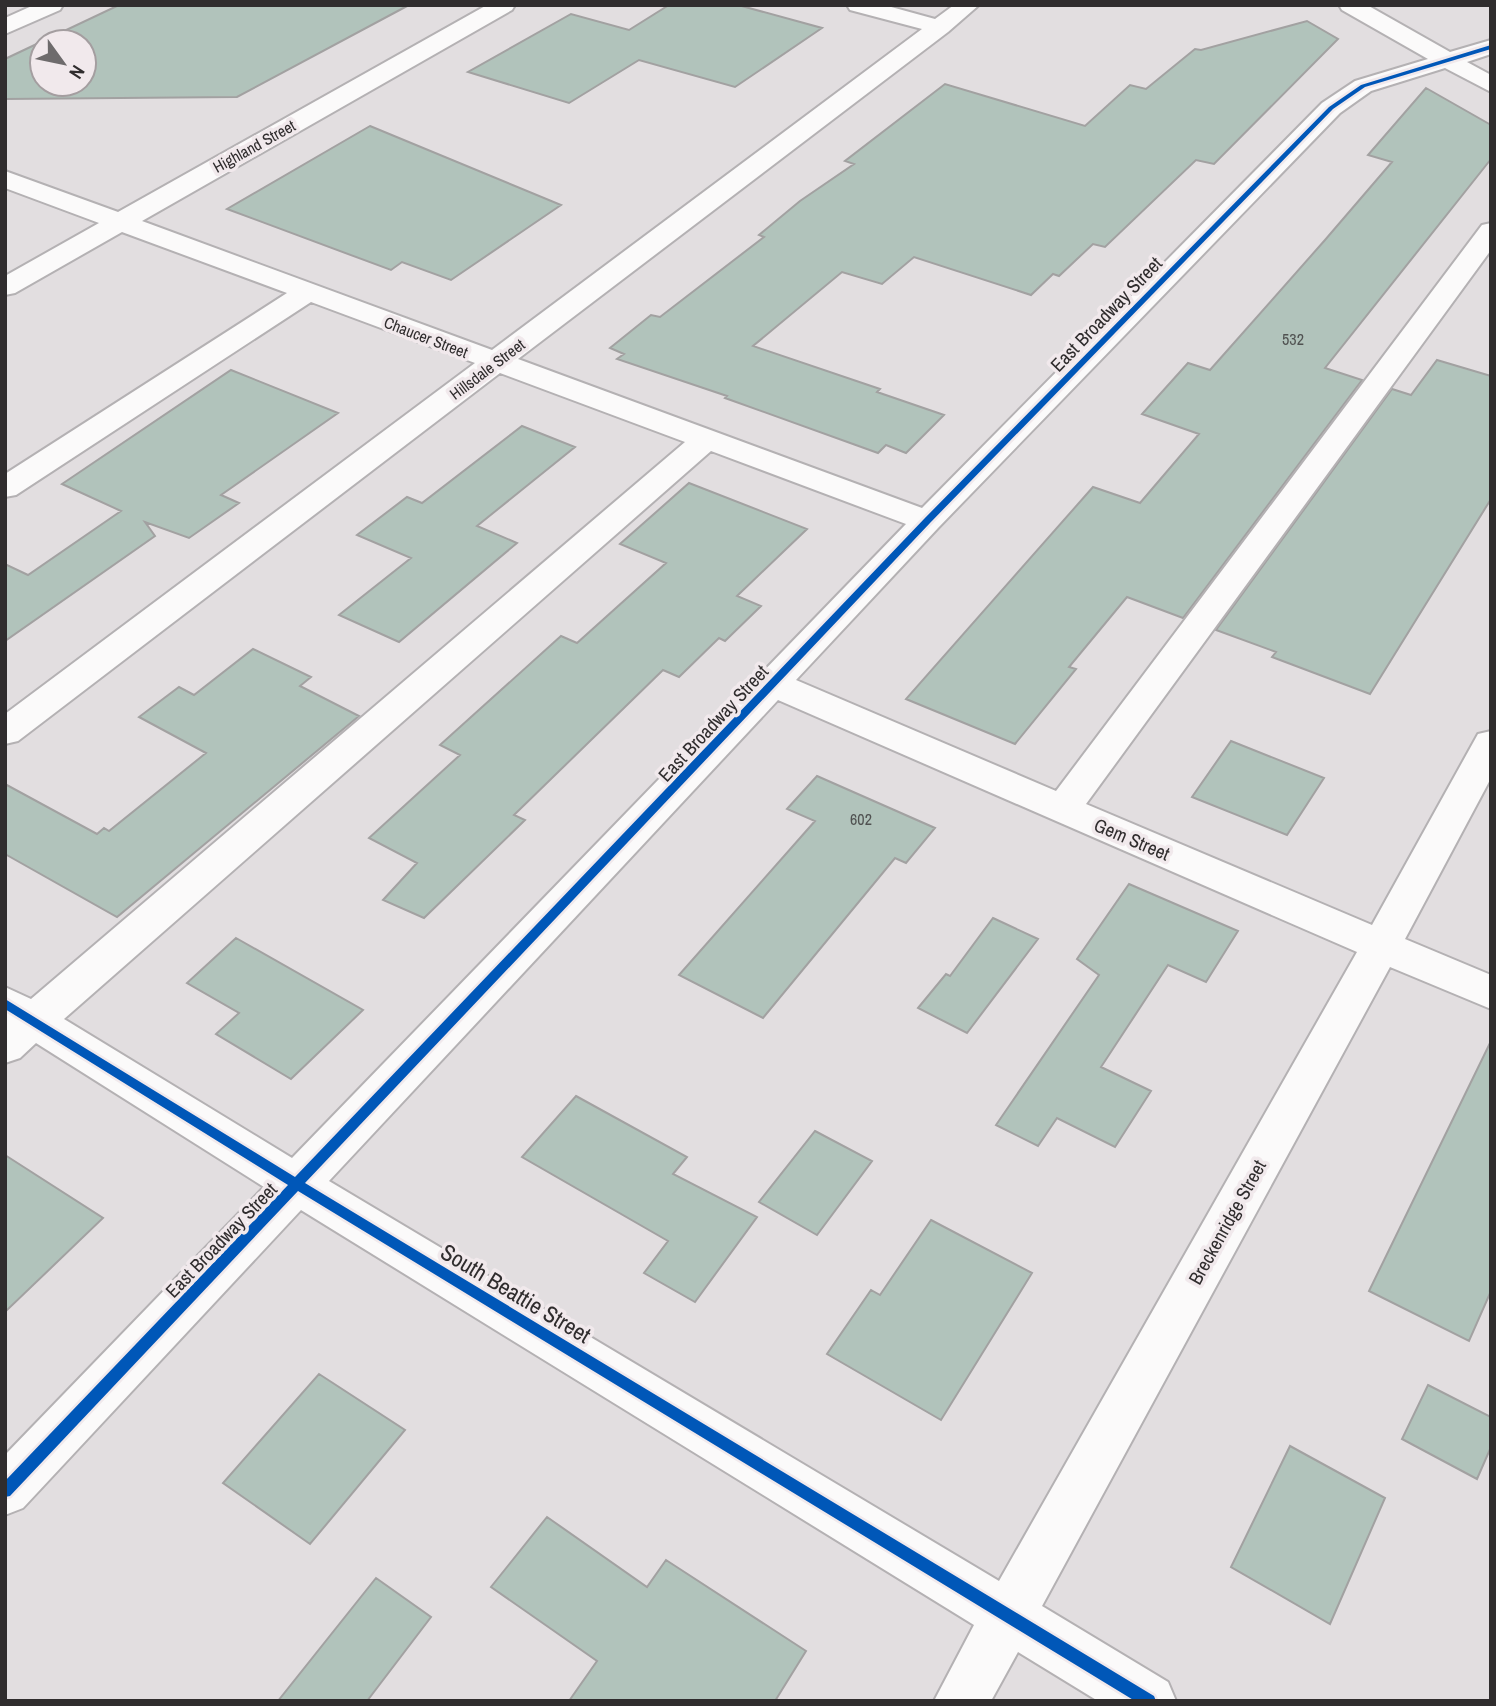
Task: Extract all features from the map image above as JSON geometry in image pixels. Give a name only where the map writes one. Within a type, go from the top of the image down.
[{"type":"street","points":[[6,26],[52,5]]},
{"type":"street","name":"Highland Street","points":[[5,287],[504,5]]},
{"type":"street","points":[[858,5],[940,27]]},
{"type":"street","name":"Hillsdale Street","points":[[5,732],[968,5]]},
{"type":"street","points":[[1350,5],[1491,85]]},
{"type":"street","name":"East Broadway Street","points":[[5,1491],[927,521],[1331,108],[1363,86],[1491,47]]},
{"type":"street","name":"Chaucer Street","points":[[5,179],[494,363],[927,521]]},
{"type":"street","points":[[1062,808],[1491,232]]},
{"type":"street","points":[[5,488],[308,292]]},
{"type":"street","points":[[15,1024],[706,440]]},
{"type":"street","name":"Gem Street","points":[[773,684],[1491,993]]},
{"type":"street","name":"Breckenridge Street","points":[[961,1701],[1491,743]]},
{"type":"street","name":"South Beattie Street","points":[[15,1024],[298,1185],[1149,1701]]},
{"type":"building","points":[[119,5],[409,5],[237,97],[5,99],[5,59],[28,48],[28,98],[98,98],[98,28],[70,28]]},
{"type":"building","points":[[669,5],[738,5],[822,28],[735,87],[639,60],[569,103],[468,72],[571,14],[629,30]]},
{"type":"building","points":[[1307,21],[1338,39],[1214,164],[1196,160],[1105,247],[1093,244],[1059,276],[1053,274],[1031,295],[914,257],[882,284],[842,272],[753,346],[880,389],[877,392],[944,415],[906,453],[886,445],[878,453],[725,398],[727,396],[617,359],[624,354],[610,348],[651,315],[660,317],[764,237],[759,235],[800,201],[854,164],[845,161],[945,84],[1085,126],[1130,85],[1146,89],[1195,49],[1201,50]]},
{"type":"building","points":[[1426,88],[1491,125],[1491,159],[1325,368],[1362,380],[1183,618],[1127,597],[1069,667],[1076,669],[1015,744],[906,699],[1093,487],[1140,503],[1199,434],[1142,414],[1188,363],[1210,370],[1325,240],[1392,162],[1368,155]]},
{"type":"building","points":[[370,126],[561,205],[451,280],[402,262],[391,270],[227,209]]},
{"type":"building","points":[[1437,360],[1491,376],[1491,499],[1370,694],[1272,657],[1276,652],[1216,630],[1392,389],[1411,395]]},
{"type":"building","points":[[231,370],[338,413],[221,495],[239,503],[189,538],[145,522],[155,536],[5,641],[5,564],[28,575],[121,511],[62,484]]},
{"type":"building","points":[[522,426],[575,447],[477,526],[517,543],[399,642],[339,615],[411,558],[357,535],[407,497],[422,503]]},
{"type":"building","points":[[689,483],[807,529],[737,596],[761,606],[725,641],[719,638],[679,677],[663,670],[514,815],[525,820],[424,918],[383,900],[417,863],[369,838],[460,755],[440,745],[561,636],[577,643],[666,563],[620,544]]},
{"type":"building","points":[[253,649],[311,677],[300,686],[359,716],[117,917],[5,854],[5,784],[97,834],[104,828],[109,831],[206,753],[139,717],[179,687],[194,695]]},
{"type":"building","points":[[1231,741],[1324,778],[1287,835],[1192,797]]},
{"type":"building","points":[[817,776],[935,828],[906,863],[895,858],[763,1018],[679,975],[815,821],[787,809]]},
{"type":"building","points":[[1129,884],[1238,931],[1206,982],[1168,965],[1101,1067],[1151,1091],[1115,1147],[1057,1118],[1038,1146],[996,1125],[1099,975],[1077,959]]},
{"type":"building","points":[[993,918],[1038,939],[967,1033],[918,1008],[946,974],[950,976]]},
{"type":"building","points":[[236,938],[363,1010],[291,1079],[216,1034],[239,1013],[187,983]]},
{"type":"building","points":[[1491,1041],[1491,1291],[1469,1341],[1369,1291]]},
{"type":"building","points":[[576,1096],[687,1157],[673,1174],[757,1217],[695,1302],[644,1273],[668,1241],[522,1157]]},
{"type":"building","points":[[815,1131],[872,1161],[817,1235],[759,1202]]},
{"type":"building","points":[[5,1155],[103,1218],[5,1312]]},
{"type":"building","points":[[931,1220],[1032,1273],[941,1420],[827,1354],[871,1290],[880,1295]]},
{"type":"building","points":[[319,1374],[405,1430],[310,1544],[223,1483]]},
{"type":"building","points":[[1428,1385],[1491,1417],[1491,1447],[1477,1479],[1402,1439]]},
{"type":"building","points":[[1290,1446],[1385,1498],[1330,1624],[1231,1567]]},
{"type":"building","points":[[547,1517],[647,1587],[666,1560],[806,1651],[775,1701],[569,1701],[597,1661],[491,1587]]},
{"type":"building","points":[[376,1578],[431,1617],[367,1701],[278,1701]]},
{"type":"cycle path","points":[[5,1491],[927,521],[1331,108],[1363,86],[1491,47]]},
{"type":"cycle path","points":[[5,1003],[298,1185],[1149,1701]]}]
